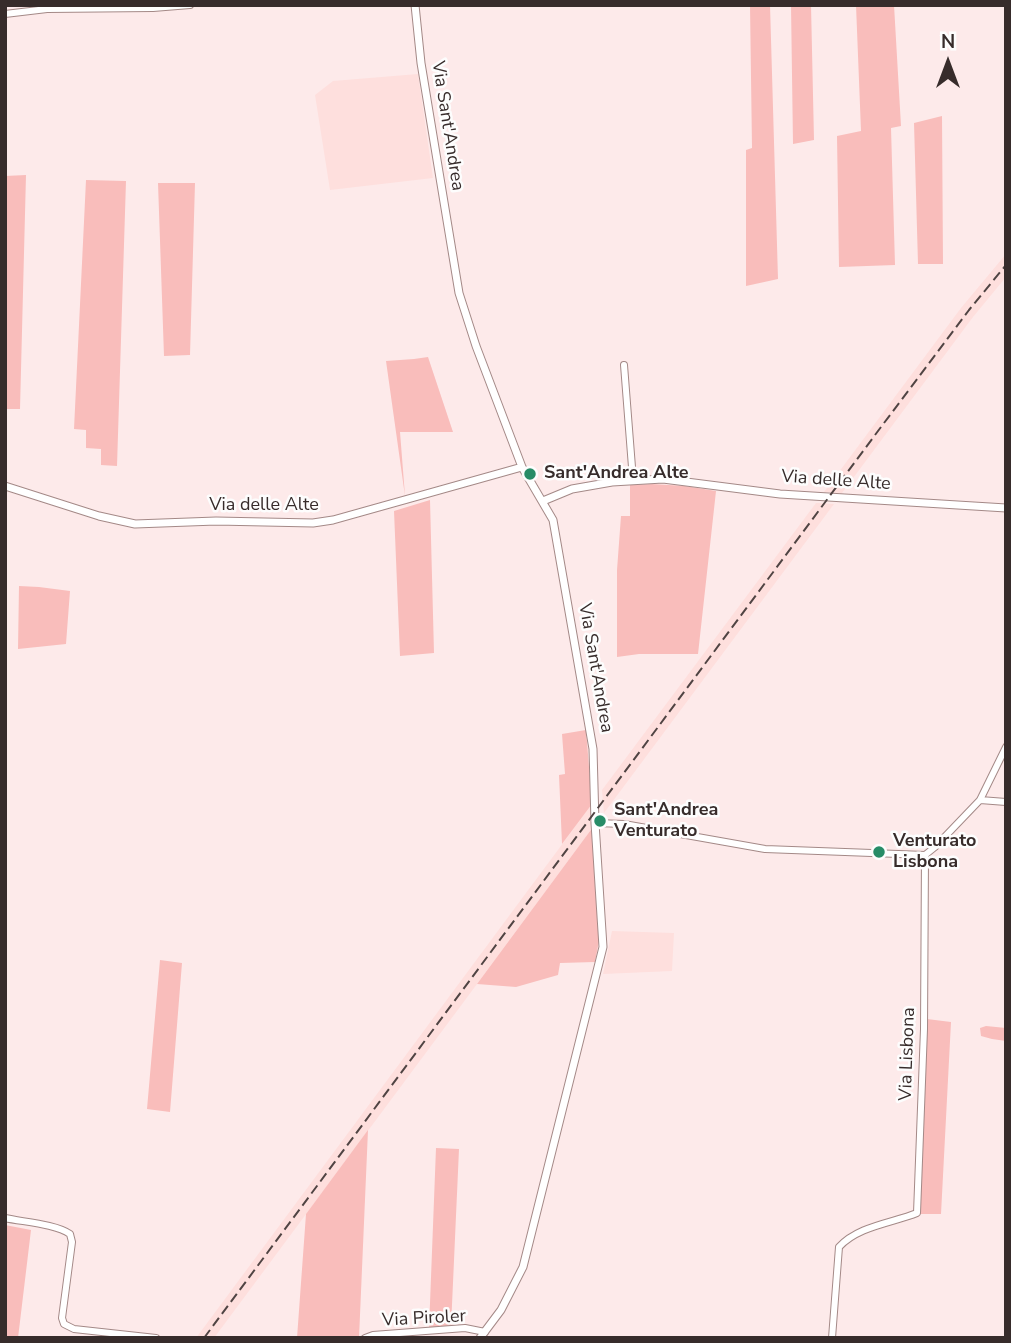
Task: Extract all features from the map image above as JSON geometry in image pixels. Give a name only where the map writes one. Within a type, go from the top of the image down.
[{"type":"street","points":[[5,15],[47,9],[190,5]]},
{"type":"street","name":"Via Sant'Andrea","points":[[415,5],[423,76],[459,293],[522,467],[553,520],[593,749],[603,947],[523,1266],[501,1310],[482,1335]]},
{"type":"street","points":[[624,365],[633,480]]},
{"type":"street","name":"Via delle Alte","points":[[5,486],[99,516],[135,524],[216,521],[313,523],[333,520],[522,467]]},
{"type":"street","name":"Via delle Alte","points":[[542,501],[572,489],[633,480],[663,479],[817,497],[1006,508]]},
{"type":"street","points":[[595,823],[624,824],[765,849],[925,855],[936,847],[980,800],[1006,747]]},
{"type":"street","points":[[980,800],[1006,802]]},
{"type":"street","name":"Via Lisbona","points":[[832,1338],[839,1247],[844,1241],[875,1226],[917,1213],[925,855]]},
{"type":"street","points":[[5,1219],[58,1228],[70,1234],[72,1242],[62,1318],[65,1324],[74,1329],[156,1338]]},
{"type":"street","name":"Via Piroler","points":[[365,1338],[373,1335],[465,1328],[482,1335]]},
{"type":"shaded area","points":[[750,5],[770,5],[778,279],[746,286],[746,150],[752,148]]},
{"type":"shaded area","points":[[791,5],[811,5],[814,140],[793,144]]},
{"type":"shaded area","points":[[856,5],[894,5],[901,126],[891,128],[895,265],[839,267],[837,136],[861,131]]},
{"type":"shaded area","points":[[418,74],[433,178],[330,190],[315,95],[333,81]]},
{"type":"shaded area","points":[[942,116],[943,264],[918,264],[914,123]]},
{"type":"shaded area","points":[[26,175],[20,409],[5,409],[5,176]]},
{"type":"shaded area","points":[[86,180],[126,181],[117,466],[101,465],[101,449],[86,448],[86,430],[74,429]]},
{"type":"shaded area","points":[[158,183],[195,183],[190,355],[164,356]]},
{"type":"shaded area","points":[[1006,254],[1006,277],[842,493],[824,492],[961,308]]},
{"type":"shaded area","points":[[428,357],[453,432],[400,432],[405,496],[386,361]]},
{"type":"shaded area","points":[[652,484],[716,491],[698,654],[639,654],[617,657],[617,570],[621,516],[630,516],[630,485]]},
{"type":"shaded area","points":[[430,500],[434,653],[400,656],[394,511]]},
{"type":"shaded area","points":[[816,503],[834,504],[604,813],[602,790]]},
{"type":"shaded area","points":[[19,586],[70,591],[66,644],[18,649]]},
{"type":"shaded area","points":[[586,730],[592,804],[562,844],[559,775],[565,774],[562,734]]},
{"type":"shaded area","points":[[592,804],[593,827],[477,984],[214,1338],[196,1338]]},
{"type":"shaded area","points":[[593,827],[601,930],[595,962],[560,963],[558,975],[516,987],[477,984]]},
{"type":"shaded area","points":[[612,931],[674,933],[672,971],[603,974]]},
{"type":"shaded area","points":[[160,960],[182,963],[170,1112],[147,1109]]},
{"type":"shaded area","points":[[927,1019],[951,1022],[941,1214],[918,1214]]},
{"type":"shaded area","points":[[980,1028],[1006,1028],[1006,1041],[981,1036]]},
{"type":"shaded area","points":[[368,1130],[359,1338],[297,1338],[306,1214]]},
{"type":"shaded area","points":[[436,1148],[459,1149],[451,1327],[429,1329]]},
{"type":"shaded area","points":[[5,1225],[31,1230],[18,1338],[5,1338]]},
{"type":"railway","points":[[204,1338],[878,431],[1006,265]]},
{"type":"place","name":"Sant'Andrea Alte","points":[[530,474]]},
{"type":"place","name":"Sant'Andrea Venturato","points":[[600,821]]},
{"type":"place","name":"Venturato Lisbona","points":[[879,852]]}]
